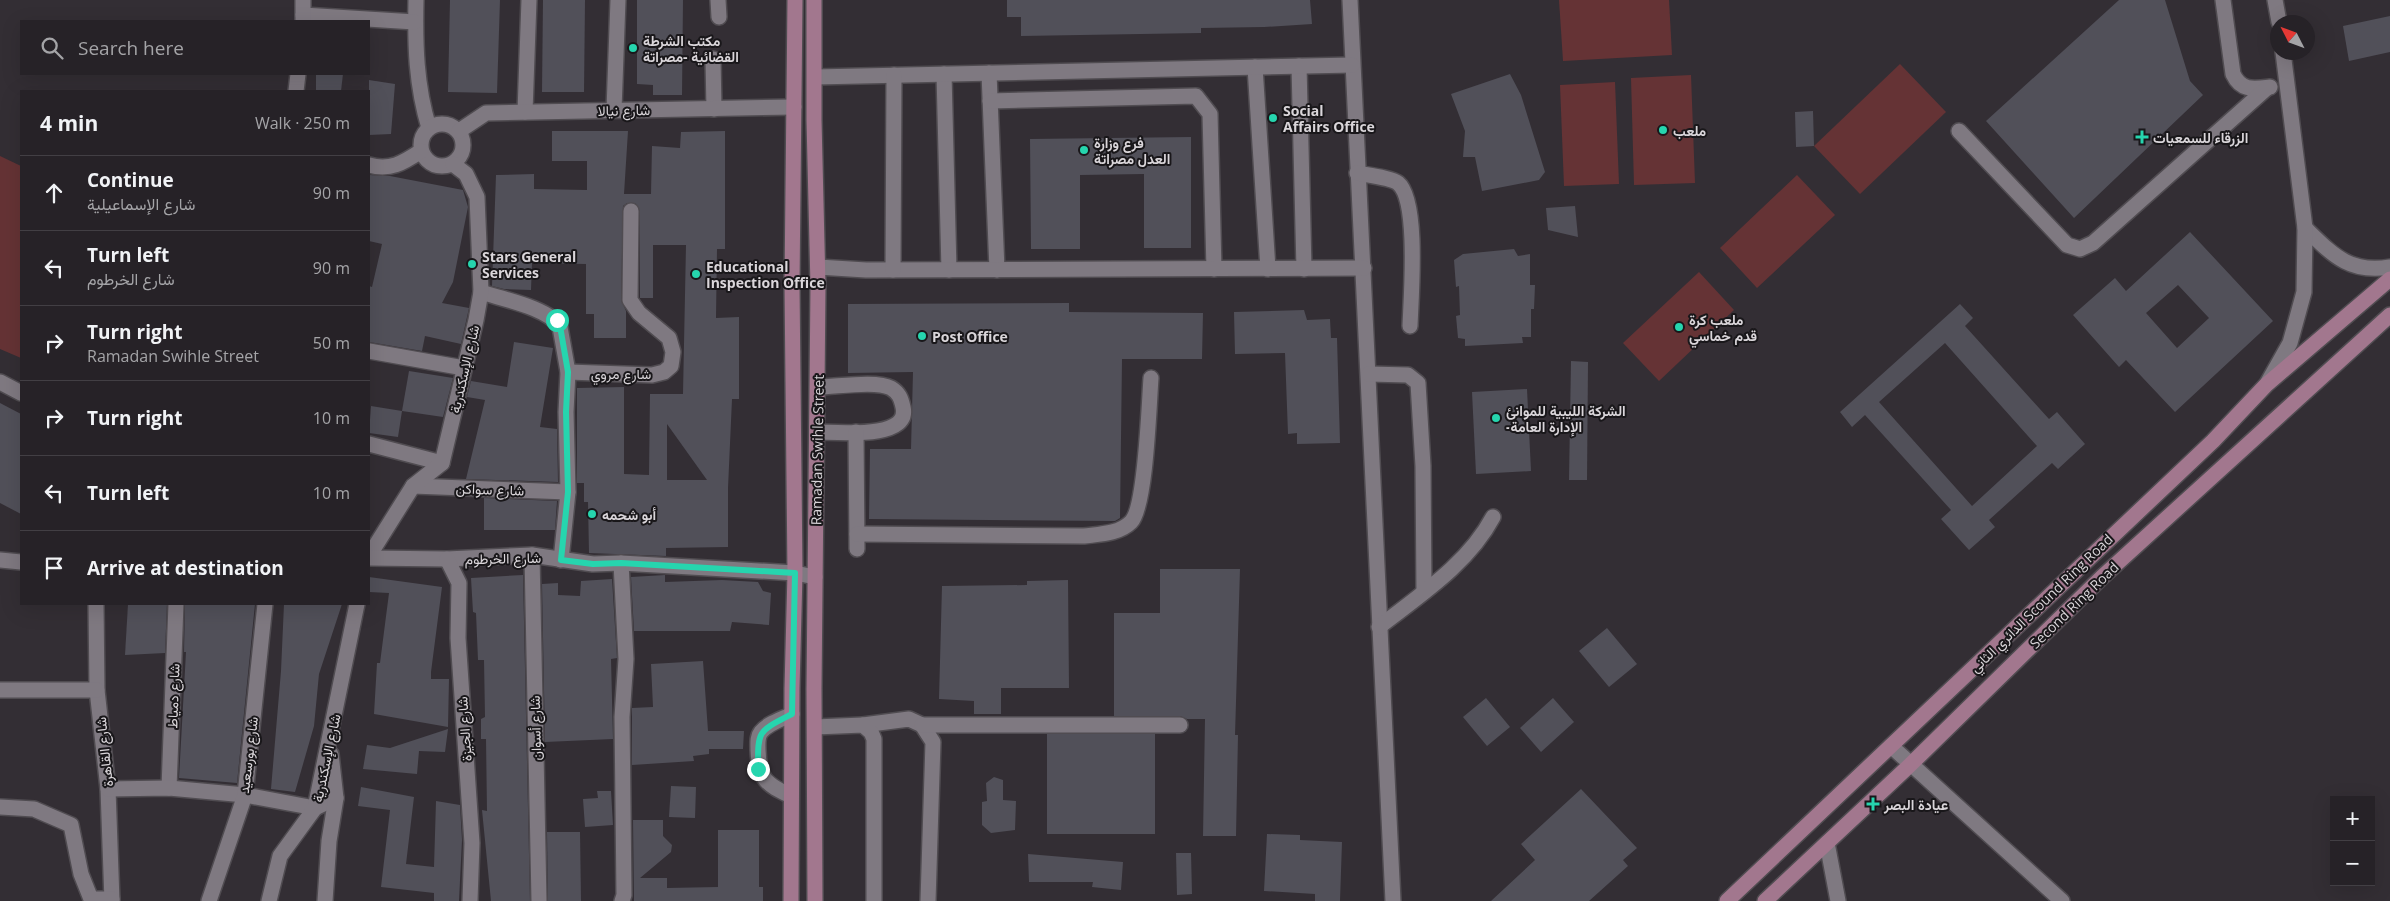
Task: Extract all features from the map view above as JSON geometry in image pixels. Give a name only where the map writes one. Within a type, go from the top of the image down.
[{"type":"main road","name":"Ramadan Swihle Street","points":[[791,901],[795,573],[792,295],[795,0]]},
{"type":"main road","name":"Ramadan Swihle Street","points":[[814,0],[816,77],[814,120],[818,267],[815,577],[815,901]]},
{"type":"main road","name":"الدائري الثاني Scound Ring Road","points":[[1727,901],[2213,441],[2266,385],[2390,280]]},
{"type":"main road","name":"Second Ring Road","points":[[1765,901],[1910,765],[2102,577],[2390,315]]},
{"type":"main road","points":[[2213,441],[2232,460]]},
{"type":"street","points":[[416,0],[416,71],[420,98],[429,128]]},
{"type":"street","points":[[525,112],[530,0]]},
{"type":"street","points":[[614,110],[618,0]]},
{"type":"street","points":[[718,0],[720,17]]},
{"type":"street","points":[[1350,0],[1393,901]]},
{"type":"street","points":[[2223,0],[2237,83],[2249,88],[2288,86]]},
{"type":"street","points":[[2275,0],[2277,15]]},
{"type":"street","points":[[303,12],[416,22]]},
{"type":"street","points":[[713,59],[714,109]]},
{"type":"street","points":[[2266,385],[2290,343],[2304,292],[2304,228],[2284,60]]},
{"type":"street","points":[[816,77],[1352,64]]},
{"type":"street","points":[[1299,66],[1304,269]]},
{"type":"street","points":[[1255,67],[1268,269]]},
{"type":"street","points":[[989,73],[997,270]]},
{"type":"street","points":[[944,74],[949,270]]},
{"type":"street","points":[[296,90],[298,75]]},
{"type":"street","points":[[893,270],[894,75]]},
{"type":"street","points":[[1959,130],[2067,245],[2080,249],[2093,243],[2267,88]]},
{"type":"street","points":[[990,101],[1196,96],[1210,114],[1214,269]]},
{"type":"street","name":"شارع نيالا","points":[[459,131],[486,113],[794,107]]},
{"type":"street","points":[[448,124],[459,131],[463,149],[453,164],[447,166],[434,165],[424,157],[421,151],[421,138],[429,128],[435,125],[448,124]]},
{"type":"street","points":[[370,165],[390,168],[402,164],[421,151]]},
{"type":"street","name":"شارع الإسكندرية","points":[[442,462],[482,292],[477,197],[466,174],[453,164]]},
{"type":"street","points":[[1357,173],[1397,182],[1407,193],[1412,229],[1410,326]]},
{"type":"street","name":"شارع مروي","points":[[568,372],[652,375],[671,366],[673,352],[668,338],[639,313],[630,300],[631,211]]},
{"type":"street","points":[[2304,228],[2338,260],[2359,268],[2390,267]]},
{"type":"street","points":[[818,267],[893,270],[1364,268]]},
{"type":"street","points":[[482,292],[547,314],[557,320],[560,326],[568,372],[566,412],[568,492],[561,560]]},
{"type":"street","points":[[370,351],[464,368]]},
{"type":"street","points":[[1368,374],[1408,376],[1418,383],[1423,466],[1424,592]]},
{"type":"street","points":[[856,432],[857,542],[1110,534],[1132,522],[1140,502],[1151,378]]},
{"type":"street","points":[[0,382],[20,392]]},
{"type":"street","points":[[817,432],[856,432],[890,429],[901,421],[904,411],[901,396],[890,388],[867,385],[818,387]]},
{"type":"street","points":[[370,444],[442,462]]},
{"type":"street","points":[[370,556],[413,486],[442,462]]},
{"type":"street","name":"شارع سواكن","points":[[413,486],[568,492]]},
{"type":"street","points":[[1379,627],[1443,578],[1484,533],[1493,517]]},
{"type":"street","name":"شارع الخرطوم","points":[[370,558],[447,559],[532,555],[593,564],[621,563],[795,573],[815,577]]},
{"type":"street","name":"شارع أسوان","points":[[532,555],[539,901]]},
{"type":"street","name":"شارع الجيزة","points":[[447,559],[459,583],[458,638],[472,843],[470,901]]},
{"type":"street","points":[[0,560],[20,562]]},
{"type":"street","points":[[621,563],[626,659],[622,717],[624,895],[622,901]]},
{"type":"street","name":"شارع القاهرة","points":[[96,605],[97,690],[108,789],[112,900]]},
{"type":"street","name":"شارع دمياط","points":[[169,788],[176,605]]},
{"type":"street","name":"شارع بورسعيد","points":[[209,901],[245,795],[265,605]]},
{"type":"street","name":"شارع الإسكندرية","points":[[269,901],[280,856],[315,808],[330,744],[357,605]]},
{"type":"street","points":[[0,690],[97,690]]},
{"type":"street","points":[[792,714],[766,727],[758,739],[758,769],[772,787],[792,796]]},
{"type":"street","points":[[815,727],[863,726],[909,719],[922,725],[1180,725]]},
{"type":"street","points":[[922,725],[933,742],[928,901]]},
{"type":"street","points":[[863,726],[871,732],[874,739],[874,901]]},
{"type":"street","points":[[325,901],[328,841],[336,798],[330,744]]},
{"type":"street","points":[[1891,746],[2062,901]]},
{"type":"street","points":[[108,789],[169,788],[245,795],[315,808],[336,798]]},
{"type":"street","points":[[0,807],[34,809],[71,825],[81,874],[91,899],[112,900]]},
{"type":"street","points":[[1827,843],[1838,901]]},
{"type":"shaded area","points":[[1559,0],[1669,0],[1672,55],[1563,61]]},
{"type":"shaded area","points":[[1900,64],[1946,112],[1860,194],[1814,146]]},
{"type":"shaded area","name":"ملعب","points":[[1691,75],[1695,183],[1634,185],[1631,78]]},
{"type":"shaded area","points":[[1615,82],[1619,184],[1564,186],[1560,85]]},
{"type":"shaded area","points":[[0,156],[20,166],[20,358],[0,349]]},
{"type":"shaded area","points":[[1797,175],[1835,215],[1757,288],[1720,248]]},
{"type":"shaded area","name":"ملعب كرة قدم خماسي","points":[[1699,272],[1734,310],[1659,381],[1623,343]]},
{"type":"building","points":[[450,0],[500,0],[497,93],[448,92]]},
{"type":"building","points":[[543,0],[585,0],[584,92],[542,92]]},
{"type":"building","points":[[637,0],[683,0],[682,95],[653,95],[653,85],[637,84]]},
{"type":"building","points":[[1007,0],[1310,0],[1312,24],[1201,28],[1201,33],[1021,36],[1021,17],[1007,17]]},
{"type":"building","points":[[2119,0],[2165,0],[2190,81],[2203,95],[2074,218],[1986,121]]},
{"type":"building","points":[[2390,16],[2390,52],[2349,61],[2343,26]]},
{"type":"building","points":[[1510,74],[1521,95],[1545,172],[1539,180],[1482,191],[1475,157],[1463,157],[1465,131],[1451,94]]},
{"type":"building","points":[[316,75],[343,75],[341,90],[316,90]]},
{"type":"building","points":[[369,80],[395,84],[391,134],[370,135]]},
{"type":"building","points":[[1813,111],[1814,146],[1796,147],[1795,112]]},
{"type":"building","points":[[552,131],[628,131],[624,194],[651,194],[652,146],[680,148],[681,132],[725,131],[725,249],[717,249],[716,318],[739,317],[739,399],[732,399],[728,488],[728,547],[666,548],[666,556],[589,553],[588,502],[584,502],[584,483],[577,483],[577,388],[624,387],[624,474],[649,475],[650,394],[683,394],[686,245],[653,245],[653,298],[640,298],[640,211],[635,203],[627,203],[623,206],[621,300],[626,311],[626,338],[594,338],[594,314],[586,314],[586,264],[532,263],[531,290],[504,289],[492,286],[496,175],[534,174],[534,189],[587,190],[587,161],[552,161]],"holes":[[[667,424],[707,480],[667,480]]]},
{"type":"building","points":[[1191,137],[1191,248],[1144,248],[1144,174],[1080,175],[1080,249],[1031,249],[1030,139]]},
{"type":"building","points":[[370,175],[390,176],[463,190],[468,207],[453,282],[442,303],[469,308],[461,344],[425,336],[422,351],[370,342],[370,286],[372,287],[382,244],[370,241]]},
{"type":"building","points":[[1575,206],[1578,237],[1548,230],[1546,208]]},
{"type":"building","points":[[2190,232],[2273,321],[2175,412],[2126,360],[2119,367],[2073,315],[2115,278],[2126,291]],"holes":[[[2178,285],[2209,318],[2177,348],[2146,313]]]},
{"type":"building","points":[[1514,249],[1518,256],[1530,254],[1530,285],[1535,285],[1534,309],[1531,309],[1531,337],[1522,337],[1523,343],[1465,346],[1465,339],[1458,338],[1456,316],[1460,315],[1459,286],[1456,287],[1454,260],[1463,254]]},
{"type":"building","points":[[1069,303],[1069,312],[1203,313],[1202,359],[1122,359],[1120,518],[1115,521],[869,519],[870,449],[911,449],[913,372],[848,373],[848,304]]},
{"type":"building","points":[[1960,304],[1973,318],[1965,326],[2049,419],[2057,412],[2085,444],[2058,469],[2052,463],[1989,520],[1995,527],[1969,550],[1941,519],[1951,510],[1865,415],[1852,427],[1840,412]],"holes":[[[1945,343],[2037,446],[1972,506],[1879,402]]]},
{"type":"building","points":[[1304,310],[1307,320],[1330,319],[1331,338],[1337,338],[1340,443],[1297,444],[1297,433],[1288,434],[1285,353],[1235,354],[1234,312]]},
{"type":"building","points":[[514,342],[553,348],[540,427],[557,429],[558,482],[466,479],[485,400],[467,397],[471,381],[507,387]]},
{"type":"building","points":[[1571,361],[1588,362],[1587,480],[1569,480]]},
{"type":"building","points":[[409,371],[453,378],[443,417],[402,411]]},
{"type":"building","points":[[1527,389],[1531,471],[1476,474],[1472,392]]},
{"type":"building","points":[[0,403],[20,413],[20,513],[0,503]]},
{"type":"building","points":[[371,406],[402,411],[398,437],[370,433]]},
{"type":"building","points":[[484,498],[557,501],[555,530],[484,530]]},
{"type":"building","points":[[1160,569],[1240,569],[1235,735],[1238,735],[1236,836],[1203,836],[1205,719],[1187,719],[1180,716],[1114,716],[1114,613],[1160,613]]},
{"type":"building","points":[[523,575],[530,901],[491,901],[482,810],[487,811],[486,739],[481,739],[481,719],[485,717],[484,660],[478,660],[476,613],[473,612],[471,578]]},
{"type":"building","points":[[665,575],[665,582],[722,580],[758,582],[763,591],[771,593],[769,625],[732,622],[730,631],[634,631],[631,577]]},
{"type":"building","points":[[370,577],[442,587],[431,679],[449,679],[448,727],[374,714],[377,663],[380,663],[389,593],[370,592]]},
{"type":"building","points":[[612,579],[617,658],[611,659],[613,739],[545,742],[542,584],[558,583],[558,595],[580,596],[581,581]]},
{"type":"building","points":[[1068,580],[1069,688],[1001,688],[1001,714],[974,714],[974,701],[939,699],[942,586],[1027,585],[1027,581]]},
{"type":"building","points":[[128,605],[167,605],[165,653],[125,655]]},
{"type":"building","points":[[185,605],[255,605],[237,783],[179,778],[186,652],[184,652]]},
{"type":"building","points":[[284,605],[342,605],[319,674],[314,726],[295,792],[271,789],[281,671]]},
{"type":"building","points":[[1607,628],[1637,664],[1609,687],[1579,651]]},
{"type":"building","points":[[703,661],[708,731],[744,731],[743,749],[709,749],[709,754],[693,756],[694,761],[632,765],[632,708],[653,707],[651,664]]},
{"type":"building","points":[[1486,698],[1510,727],[1487,746],[1463,717]]},
{"type":"building","points":[[1553,698],[1574,722],[1541,752],[1520,728]]},
{"type":"building","points":[[448,729],[445,752],[419,751],[417,774],[363,769],[367,745],[390,748]]},
{"type":"building","points":[[1047,734],[1155,734],[1155,834],[1047,834]]},
{"type":"building","points":[[994,777],[1003,780],[1003,800],[1016,801],[1015,830],[991,833],[982,825],[982,802],[987,801],[986,783]]},
{"type":"building","points":[[671,786],[696,787],[695,818],[669,817]]},
{"type":"building","points":[[361,787],[414,797],[406,864],[434,867],[436,801],[460,805],[462,840],[459,901],[434,901],[434,893],[381,887],[390,810],[358,806]]},
{"type":"building","points":[[1581,789],[1637,848],[1623,860],[1628,866],[1589,901],[1491,901],[1535,860],[1521,844]]},
{"type":"building","points":[[597,791],[611,791],[613,825],[585,827],[583,799],[598,798]]},
{"type":"building","points":[[633,820],[663,820],[663,836],[672,845],[671,852],[640,878],[667,878],[667,888],[718,887],[718,830],[759,830],[759,887],[763,887],[763,901],[634,901]]},
{"type":"building","points":[[547,832],[580,832],[581,901],[548,901]]},
{"type":"building","points":[[1267,834],[1300,835],[1300,840],[1342,842],[1340,901],[1315,901],[1315,894],[1264,891]]},
{"type":"building","points":[[1176,853],[1191,853],[1192,894],[1177,895]]},
{"type":"building","points":[[1028,854],[1123,862],[1121,890],[1092,887],[1093,882],[1029,882]]},
{"type":"place","name":"مكتب الشرطة القضائية -مصراتة","points":[[633,48]]},
{"type":"place","name":"Social Affairs Office","points":[[1273,118]]},
{"type":"place","name":"ملعب","points":[[1663,130]]},
{"type":"place","name":"الزرقاء للسمعيات","points":[[2142,137]]},
{"type":"place","name":"فرع وزارة العدل مصراتة","points":[[1084,150]]},
{"type":"place","name":"Stars General Services","points":[[472,264]]},
{"type":"place","name":"Educational Inspection Office","points":[[696,274]]},
{"type":"place","name":"ملعب كرة قدم خماسي","points":[[1679,327]]},
{"type":"place","name":"Post Office","points":[[922,336]]},
{"type":"place","name":"الشركة الليبية للموانئ -الإدارة العامة","points":[[1496,418]]},
{"type":"place","name":"أبو شحمه","points":[[592,514]]},
{"type":"place","name":"عيادة البصر","points":[[1873,804]]},
{"type":"route","points":[[557,320],[560,326],[568,372],[566,412],[568,492],[561,560],[593,564],[621,563],[795,573],[792,714],[766,727],[761,732],[758,739],[758,769]]}]
